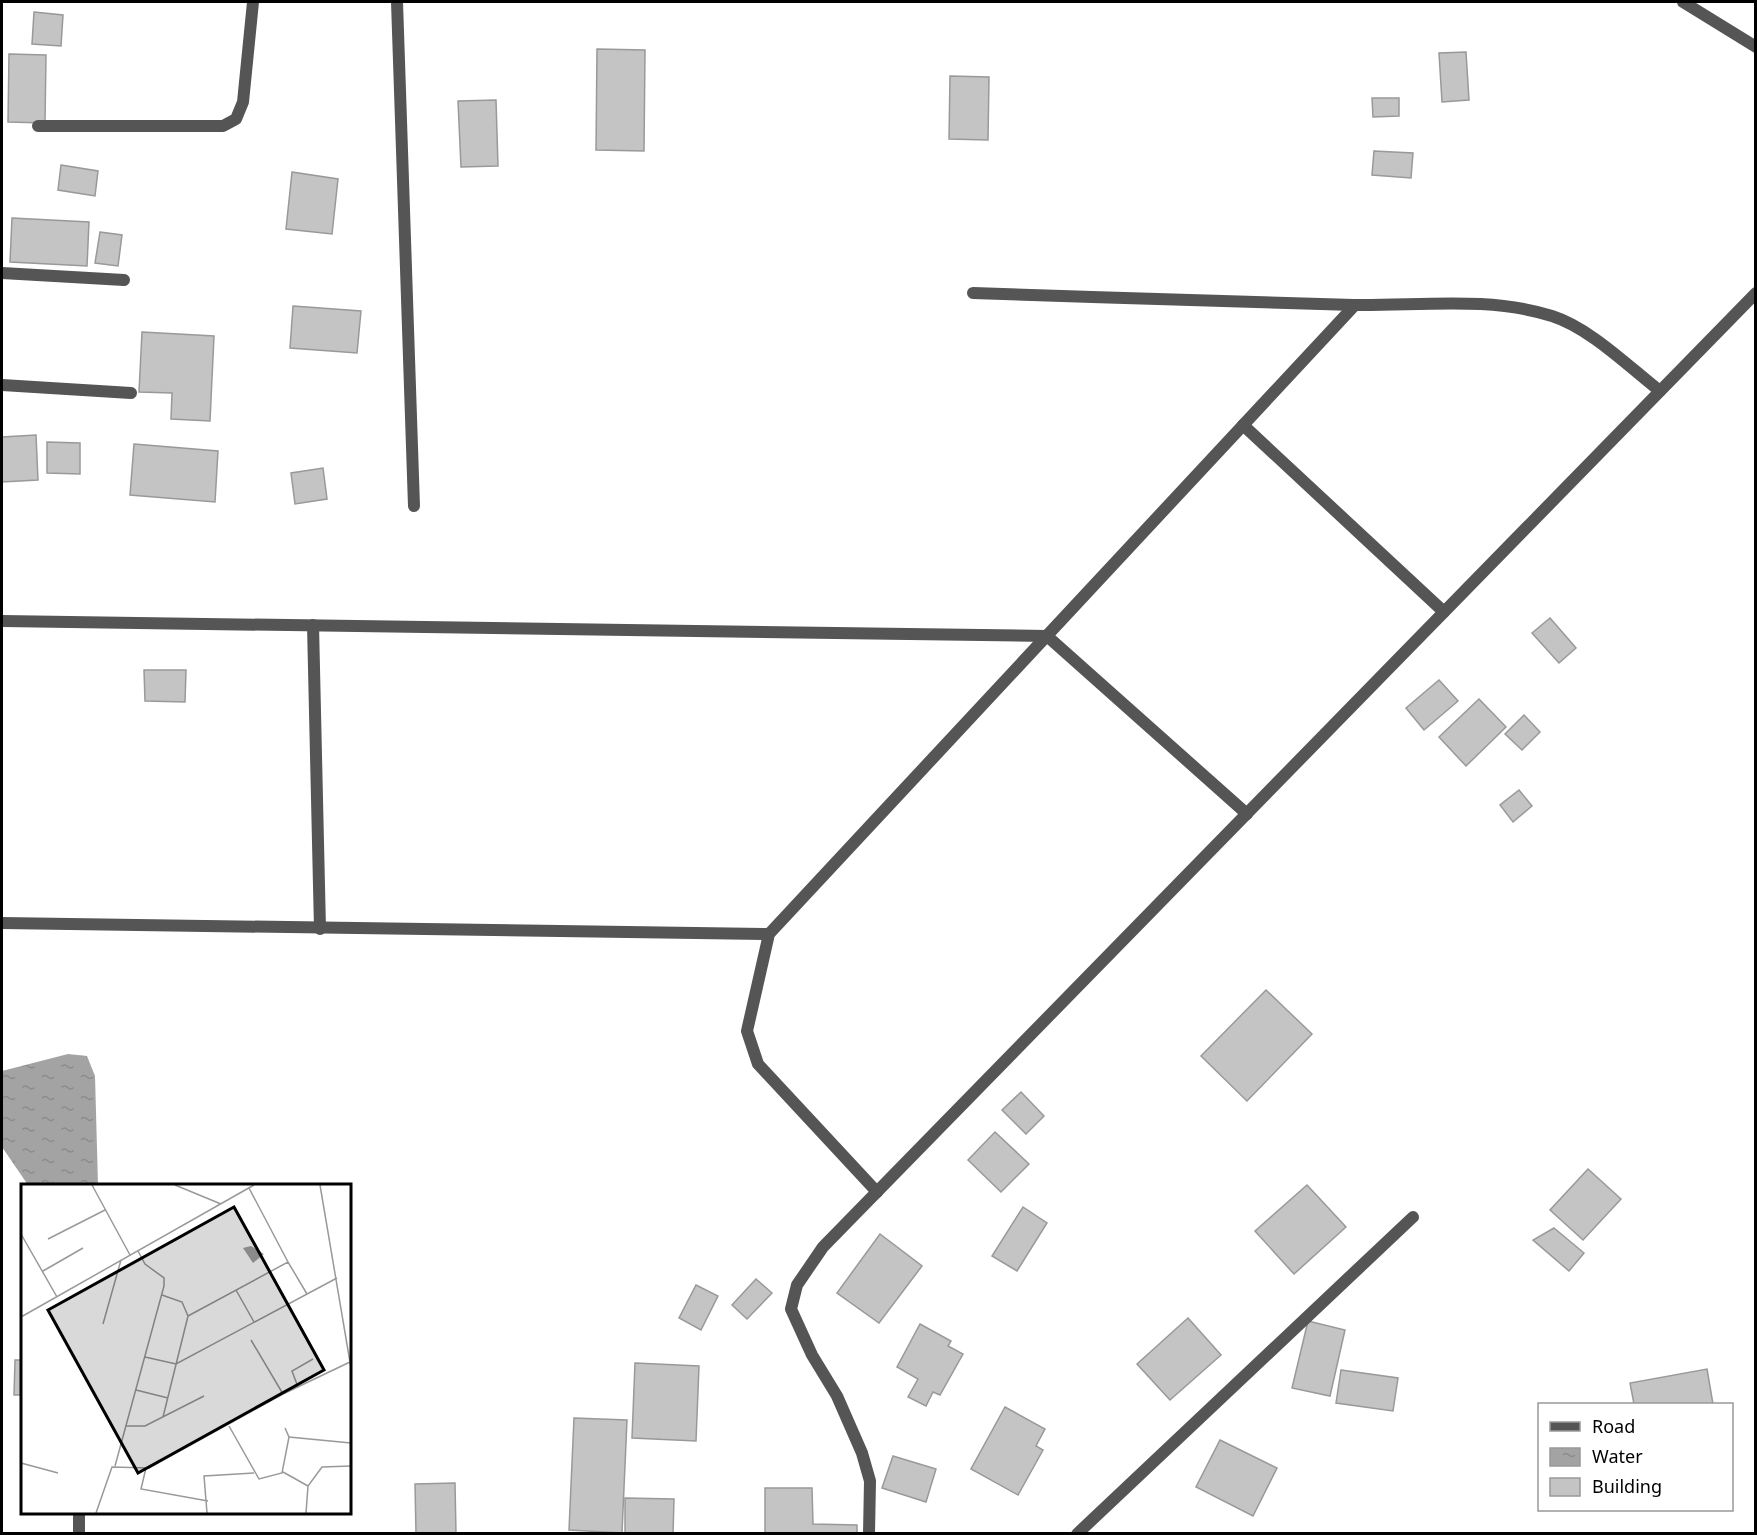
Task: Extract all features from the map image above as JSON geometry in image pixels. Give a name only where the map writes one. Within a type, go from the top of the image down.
[{"type":"street","points":[[38,126],[223,126],[236,119],[243,102],[253,2]]},
{"type":"street","points":[[397,2],[414,506]]},
{"type":"street","points":[[1685,2],[1755,47]]},
{"type":"street","points":[[2,273],[124,280]]},
{"type":"street","points":[[973,293],[1355,305],[1491,304],[1554,317],[1577,327],[1660,391]]},
{"type":"street","points":[[869,1533],[870,1481],[862,1453],[837,1396],[812,1355],[790,1309],[796,1285],[823,1247],[1755,293]]},
{"type":"street","points":[[877,1192],[758,1064],[747,1031],[769,934],[1355,305]]},
{"type":"street","points":[[2,385],[131,393]]},
{"type":"street","points":[[1243,425],[1444,612]]},
{"type":"street","points":[[2,621],[1047,636],[1247,814]]},
{"type":"street","points":[[314,625],[320,929]]},
{"type":"street","points":[[2,923],[769,934]]},
{"type":"street","points":[[1077,1533],[1413,1217]]},
{"type":"street","points":[[79,1514],[79,1533]]},
{"type":"water","points":[[68,1054],[87,1056],[95,1076],[98,1184],[27,1184],[2,1147],[2,1071]]},
{"type":"building","points":[[34,12],[63,15],[61,46],[32,44]]},
{"type":"building","points":[[597,49],[645,50],[644,151],[596,150]]},
{"type":"building","points":[[1466,52],[1469,100],[1442,102],[1439,53]]},
{"type":"building","points":[[9,54],[46,55],[45,123],[8,122]]},
{"type":"building","points":[[950,76],[989,77],[988,140],[949,139]]},
{"type":"building","points":[[1372,98],[1399,98],[1399,116],[1373,117]]},
{"type":"building","points":[[496,100],[498,166],[461,167],[458,101]]},
{"type":"building","points":[[1374,151],[1413,153],[1411,178],[1372,175]]},
{"type":"building","points":[[61,165],[98,171],[95,196],[58,190]]},
{"type":"building","points":[[292,172],[338,179],[332,234],[286,229]]},
{"type":"building","points":[[12,218],[89,222],[87,266],[10,262]]},
{"type":"building","points":[[100,232],[122,235],[118,266],[95,263]]},
{"type":"building","points":[[293,306],[361,311],[357,353],[290,348]]},
{"type":"building","points":[[142,332],[214,336],[210,421],[171,419],[172,393],[139,392]]},
{"type":"building","points":[[36,435],[38,480],[2,482],[2,437]]},
{"type":"building","points":[[47,442],[80,443],[80,474],[47,473]]},
{"type":"building","points":[[134,444],[218,451],[215,502],[130,495]]},
{"type":"building","points":[[323,468],[327,499],[295,504],[291,473]]},
{"type":"building","points":[[1550,618],[1576,648],[1559,663],[1532,633]]},
{"type":"building","points":[[144,670],[186,670],[185,702],[145,701]]},
{"type":"building","points":[[1439,680],[1458,701],[1424,730],[1406,708]]},
{"type":"building","points":[[1479,699],[1506,727],[1466,766],[1439,737]]},
{"type":"building","points":[[1524,715],[1540,732],[1522,750],[1505,734]]},
{"type":"building","points":[[1519,790],[1532,806],[1513,822],[1500,805]]},
{"type":"building","points":[[1266,990],[1312,1034],[1247,1101],[1201,1056]]},
{"type":"building","points":[[1021,1092],[1044,1116],[1026,1134],[1002,1110]]},
{"type":"building","points":[[995,1132],[1029,1164],[1001,1192],[968,1160]]},
{"type":"building","points":[[1588,1169],[1621,1199],[1583,1240],[1550,1210]]},
{"type":"building","points":[[1307,1185],[1346,1227],[1294,1274],[1255,1231]]},
{"type":"building","points":[[1023,1207],[1047,1223],[1017,1271],[992,1256]]},
{"type":"building","points":[[1554,1228],[1584,1253],[1569,1271],[1533,1240]]},
{"type":"building","points":[[880,1234],[922,1266],[879,1323],[837,1293]]},
{"type":"building","points":[[756,1279],[772,1293],[747,1319],[732,1305]]},
{"type":"building","points":[[696,1285],[718,1296],[701,1330],[679,1318]]},
{"type":"building","points":[[1188,1318],[1221,1355],[1170,1400],[1137,1364]]},
{"type":"building","points":[[1308,1321],[1345,1330],[1330,1396],[1292,1388]]},
{"type":"building","points":[[920,1324],[951,1341],[948,1346],[963,1354],[940,1395],[933,1392],[926,1406],[908,1397],[918,1379],[897,1367]]},
{"type":"building","points":[[15,1360],[21,1360],[21,1395],[14,1395]]},
{"type":"building","points":[[635,1363],[699,1366],[696,1441],[632,1438]]},
{"type":"building","points":[[1707,1369],[1713,1403],[1634,1403],[1630,1383]]},
{"type":"building","points":[[1341,1370],[1398,1378],[1393,1411],[1336,1403]]},
{"type":"building","points":[[1005,1407],[1045,1429],[1036,1446],[1043,1450],[1018,1495],[971,1469]]},
{"type":"building","points":[[574,1418],[627,1420],[622,1533],[569,1530]]},
{"type":"building","points":[[1220,1440],[1277,1468],[1253,1516],[1196,1487]]},
{"type":"building","points":[[893,1456],[936,1469],[926,1502],[882,1488]]},
{"type":"building","points":[[455,1483],[456,1534],[416,1534],[415,1484]]},
{"type":"building","points":[[765,1488],[812,1488],[813,1524],[857,1525],[857,1534],[765,1534]]},
{"type":"building","points":[[625,1498],[674,1499],[673,1534],[625,1534]]}]
